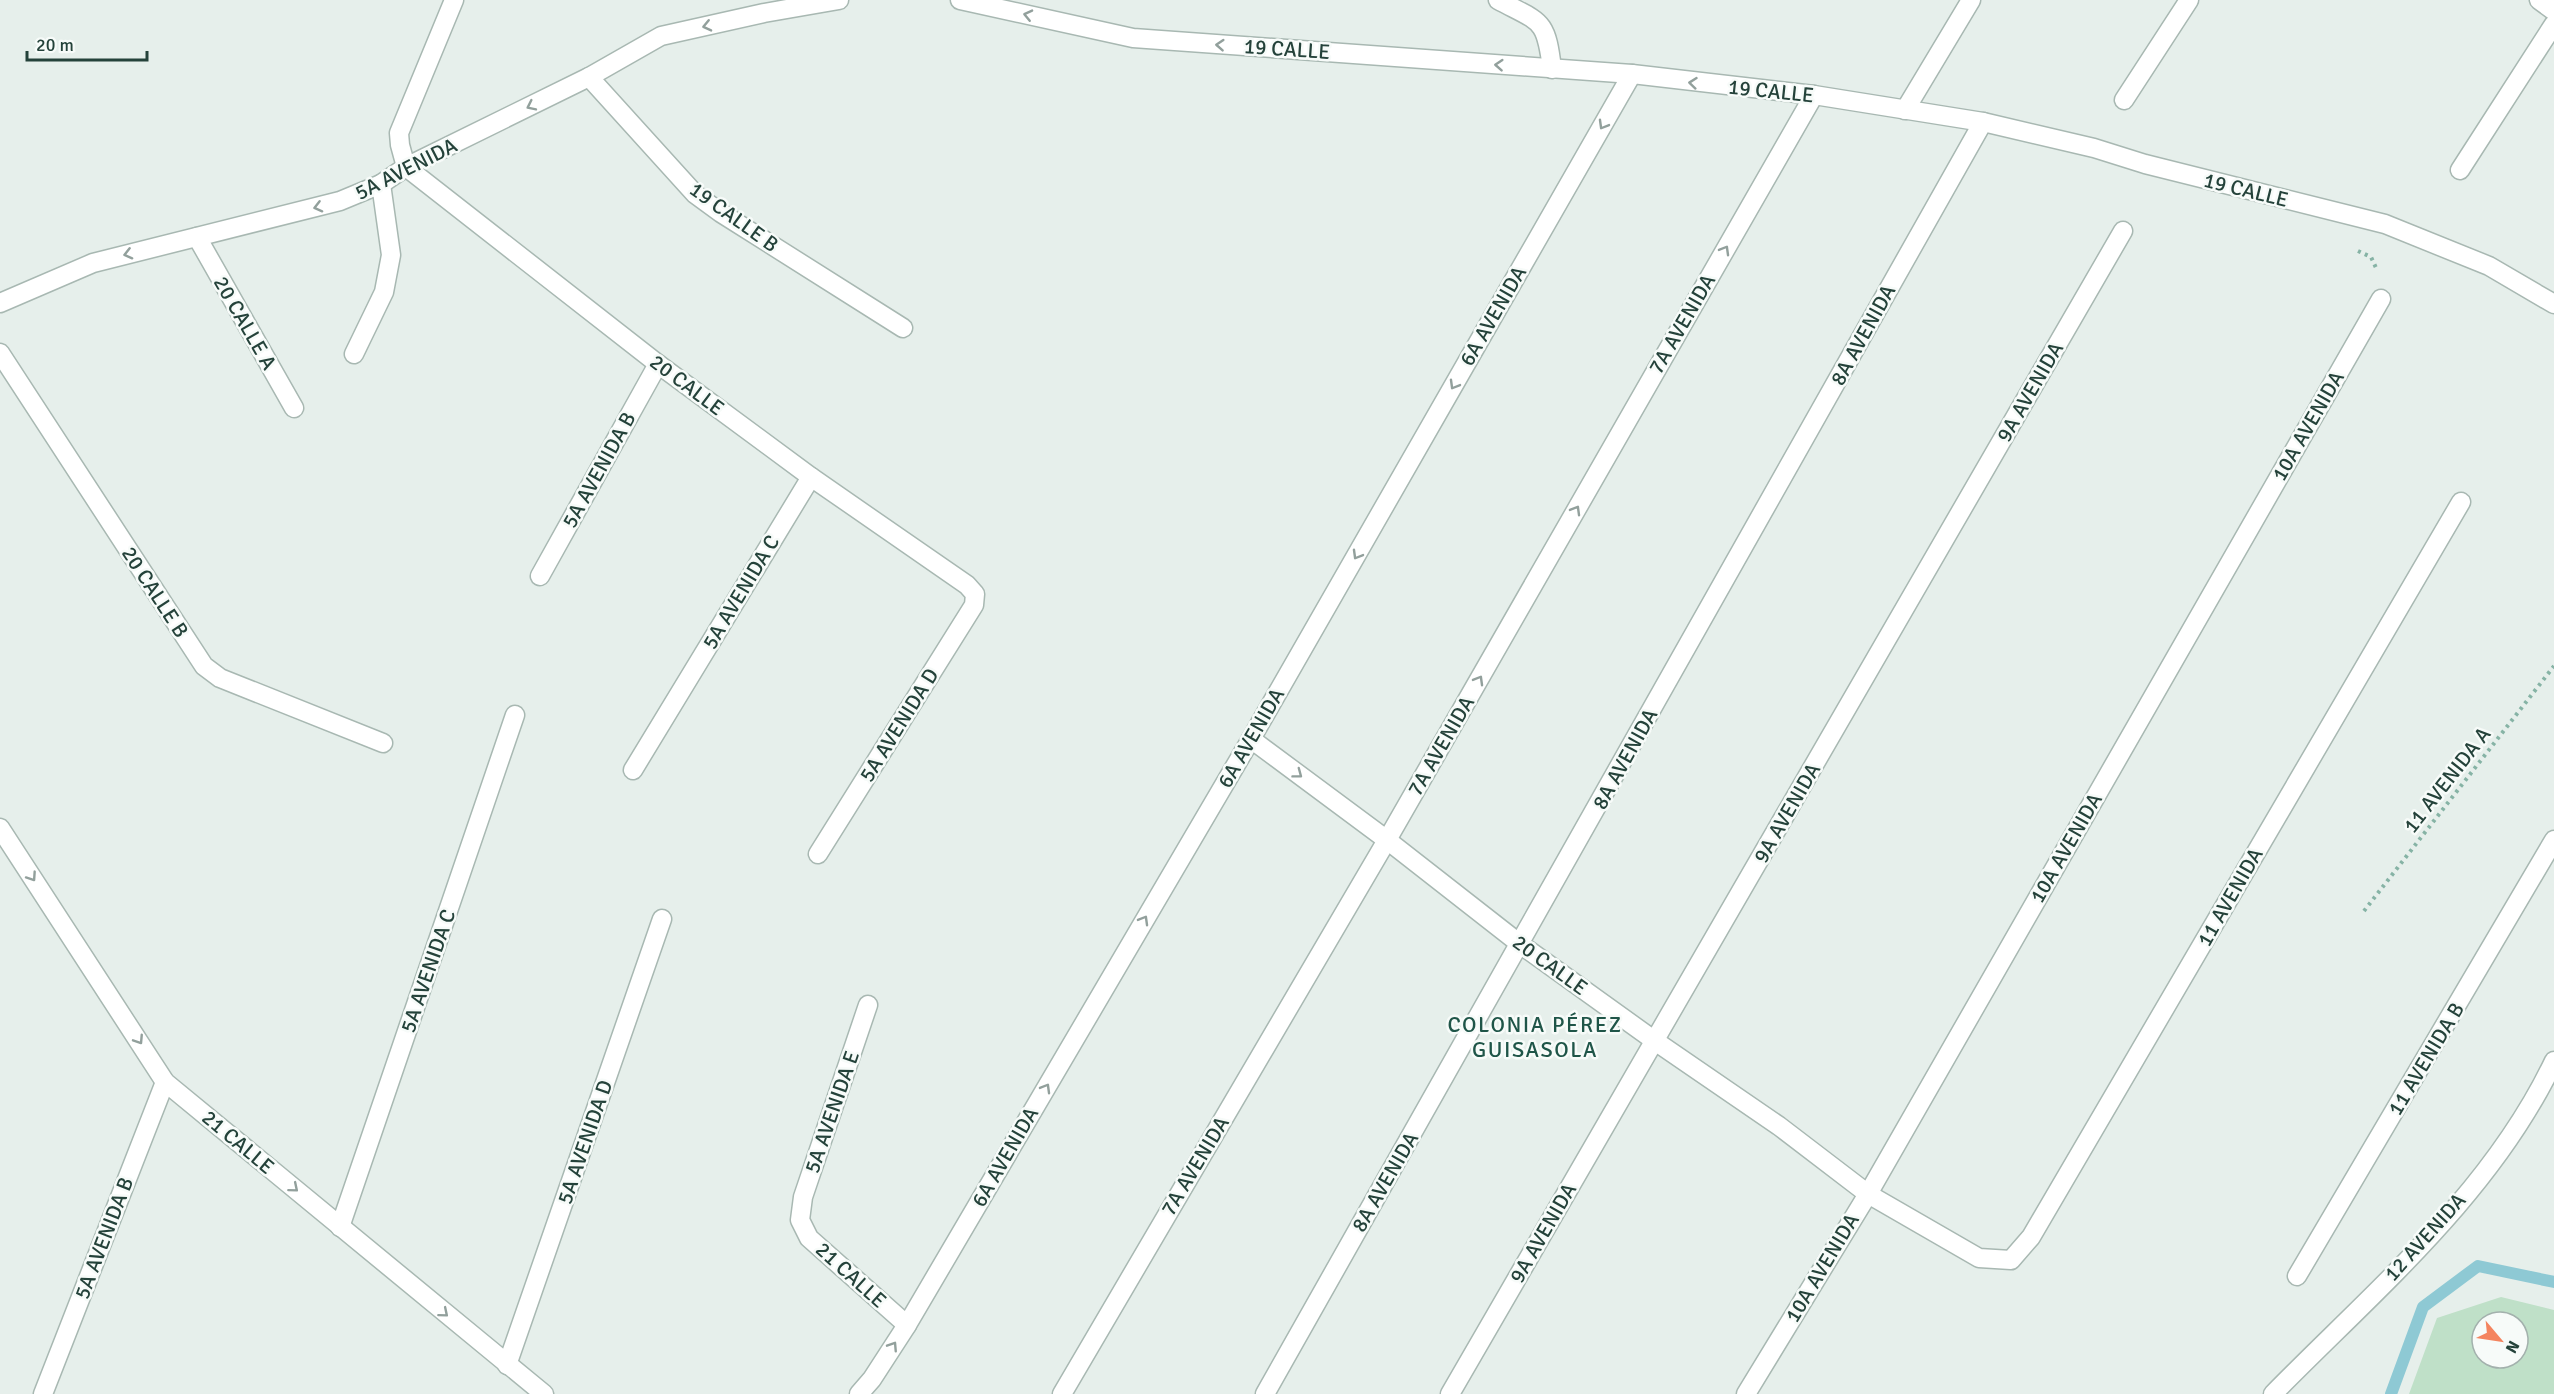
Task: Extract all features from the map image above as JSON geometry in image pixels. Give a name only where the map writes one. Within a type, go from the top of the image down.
[{"type":"street","points":[[406,167],[399,133],[454,0]]},
{"type":"street","name":"5A AVENIDA","points":[[0,303],[93,263],[340,201],[381,184],[406,167],[589,77],[661,36],[764,13],[839,0]]},
{"type":"street","name":"19 CALLE","points":[[960,0],[1133,38],[1632,74],[1814,95],[1983,122],[2094,148],[2145,164],[2385,224],[2489,266],[2554,304]]},
{"type":"street","points":[[1498,0],[1535,20],[1545,30],[1552,69]]},
{"type":"street","points":[[1905,110],[1971,0]]},
{"type":"street","points":[[2124,100],[2189,0]]},
{"type":"street","points":[[2539,0],[2554,11]]},
{"type":"street","points":[[2460,170],[2554,24]]},
{"type":"street","name":"6A AVENIDA","points":[[859,1394],[907,1325],[1251,739],[1632,74]]},
{"type":"street","name":"19 CALLE B","points":[[589,77],[695,194],[721,213],[903,328]]},
{"type":"street","name":"7A AVENIDA","points":[[1062,1394],[1387,840],[1814,95]]},
{"type":"street","name":"8A AVENIDA","points":[[1265,1394],[1983,122]]},
{"type":"street","name":"20 CALLE","points":[[406,167],[658,364],[811,477],[967,585],[975,594]]},
{"type":"street","points":[[354,354],[384,292],[391,255],[381,184]]},
{"type":"street","name":"9A AVENIDA","points":[[1450,1394],[2123,231]]},
{"type":"street","name":"20 CALLE A","points":[[197,237],[294,408]]},
{"type":"street","name":"10A AVENIDA","points":[[1746,1394],[1868,1194],[2381,299]]},
{"type":"street","name":"20 CALLE B","points":[[0,353],[204,666],[220,678],[383,743]]},
{"type":"street","name":"5A AVENIDA B","points":[[540,576],[658,364]]},
{"type":"street","name":"5A AVENIDA C","points":[[633,770],[811,477]]},
{"type":"street","name":"11 AVENIDA","points":[[1979,1258],[2011,1260],[2031,1237],[2461,502]]},
{"type":"street","name":"5A AVENIDA D","points":[[818,854],[974,605],[975,594]]},
{"type":"street","name":"5A AVENIDA C","points":[[340,1227],[515,715]]},
{"type":"street","name":"20 CALLE","points":[[1251,739],[1387,840],[1520,944],[1779,1126],[1868,1194],[1979,1258]]},
{"type":"street","name":"21 CALLE","points":[[2,838],[165,1082],[544,1394]]},
{"type":"street","name":"11 AVENIDA B","points":[[2297,1276],[2554,840]]},
{"type":"street","name":"5A AVENIDA D","points":[[507,1365],[662,919]]},
{"type":"street","name":"5A AVENIDA E","points":[[800,1220],[804,1197],[868,1005]]},
{"type":"street","name":"12 AVENIDA","points":[[2272,1394],[2419,1250],[2500,1152],[2554,1061]]},
{"type":"street","name":"5A AVENIDA B","points":[[43,1394],[165,1082]]},
{"type":"street","name":"21 CALLE","points":[[800,1220],[809,1238],[907,1325]]},
{"type":"path","points":[[2350,247],[2371,257],[2381,277],[2381,299]]},
{"type":"path","name":"11 AVENIDA A","points":[[2364,911],[2554,666]]},
{"type":"green space","points":[[2501,1297],[2554,1310],[2554,1394],[2409,1394],[2437,1318]]},
{"type":"waterway","points":[[2391,1394],[2423,1307],[2478,1266],[2554,1282]]},
{"type":"district","name":"COLONIA PÉREZ GUISASOLA","points":[[1535,1036]]}]
